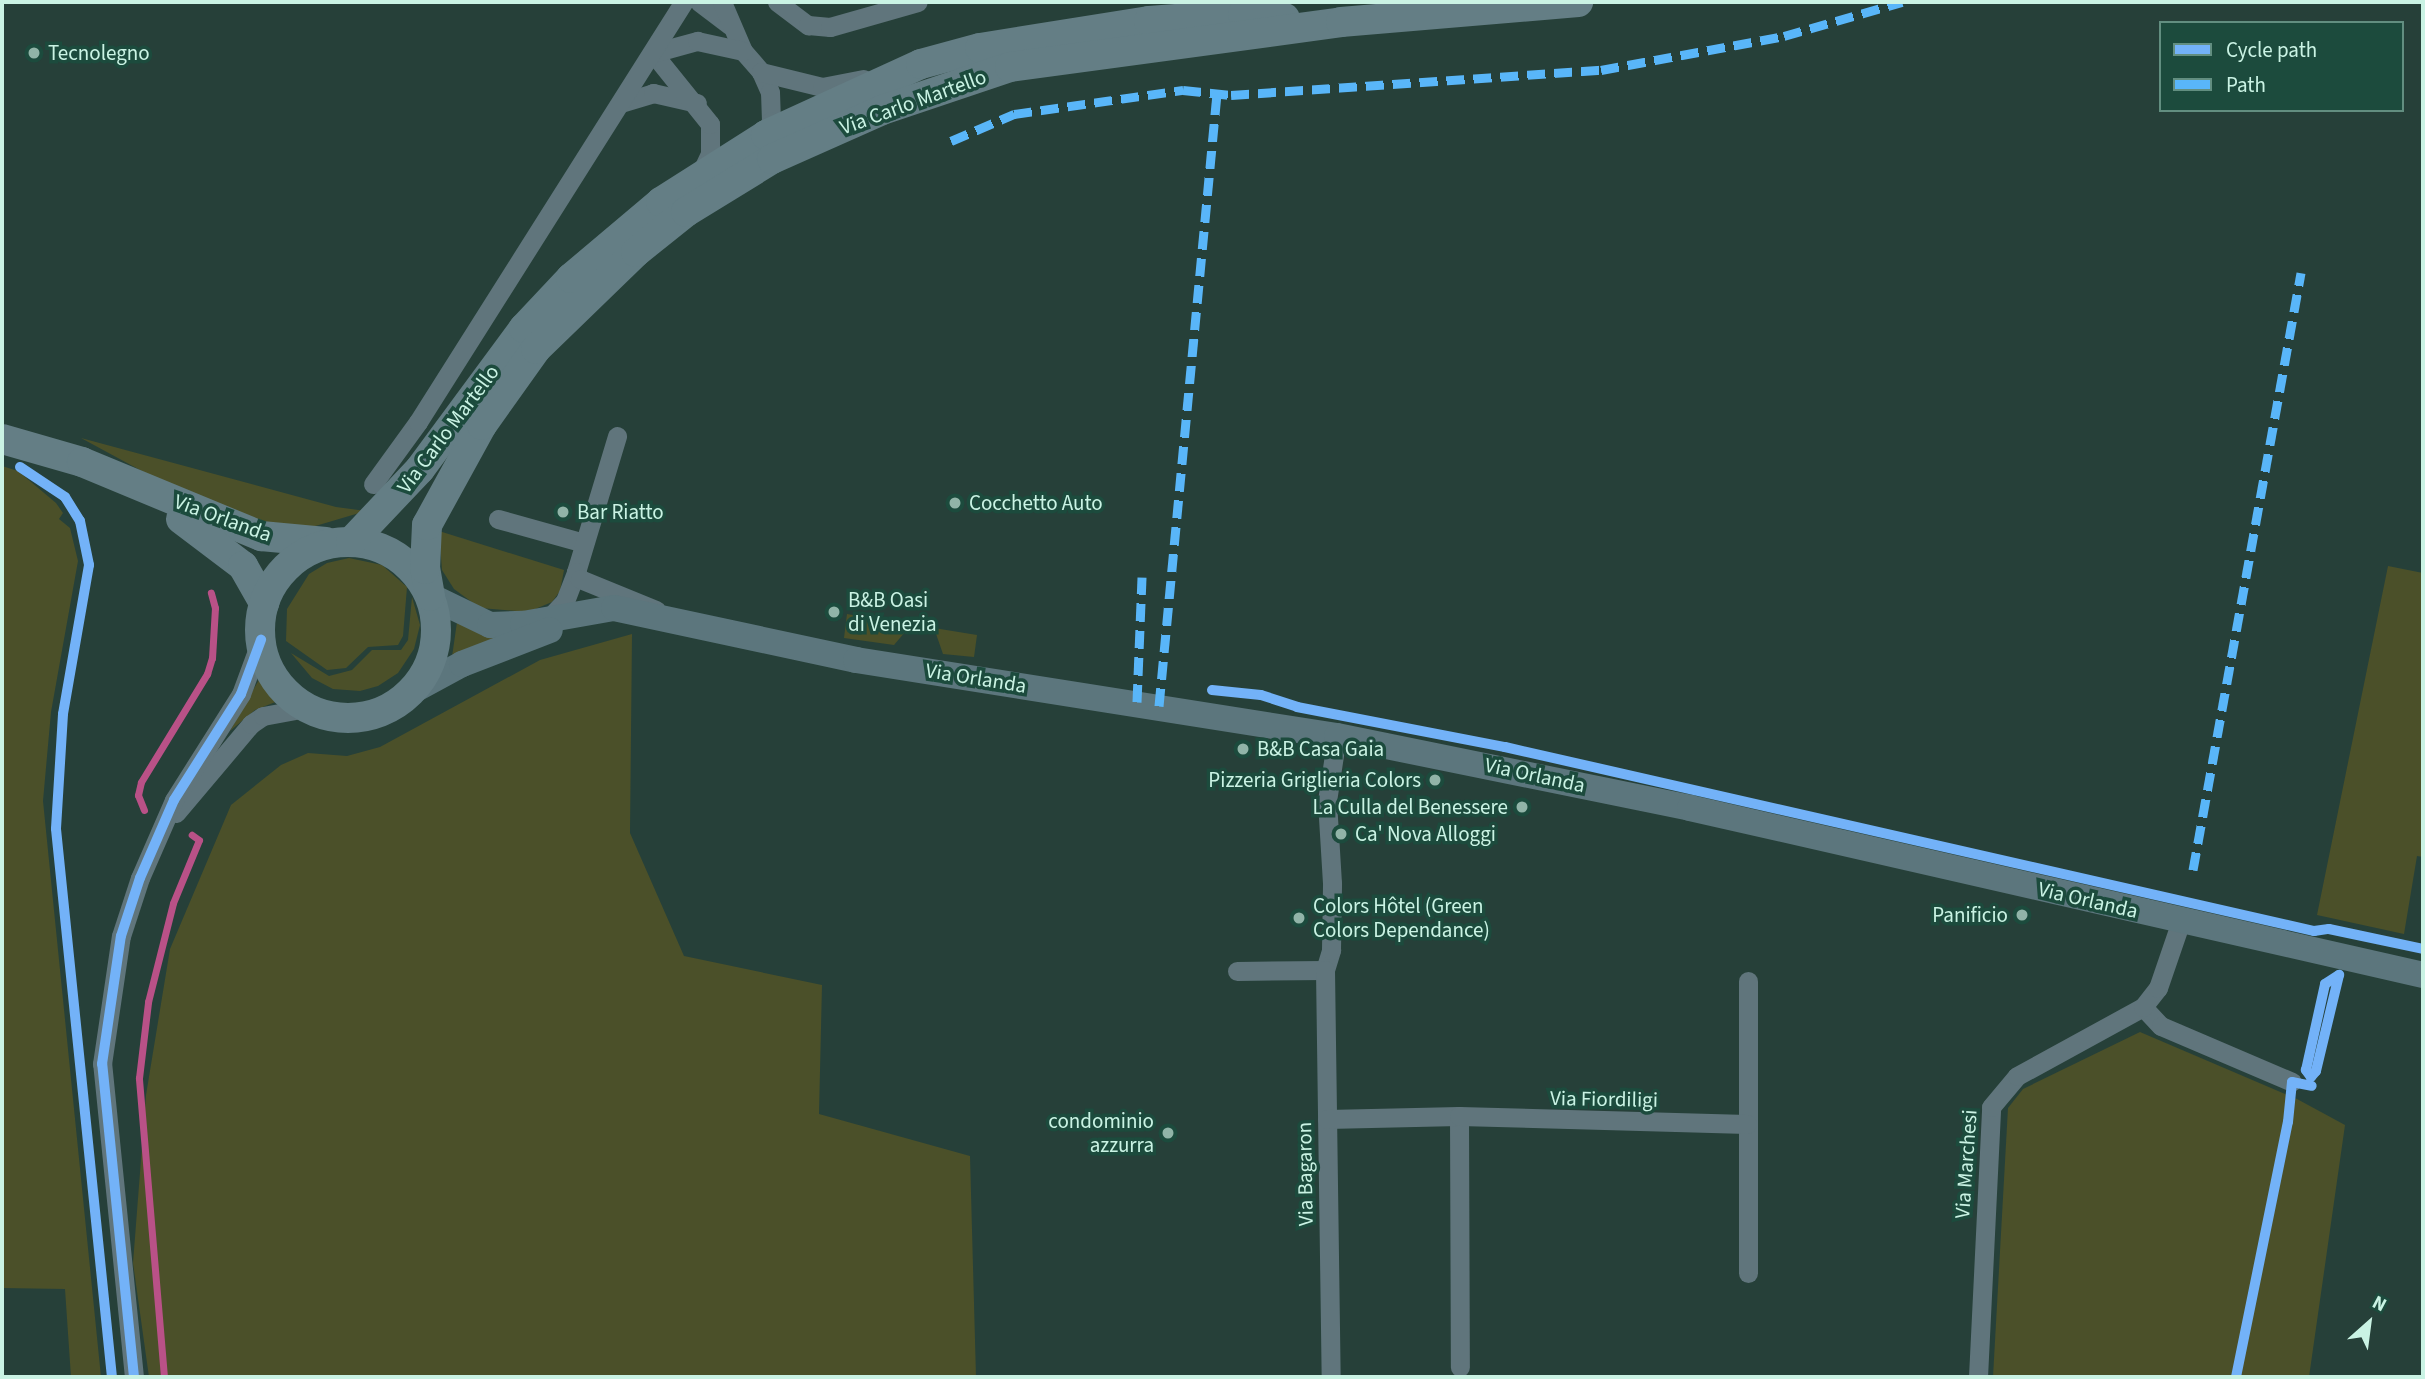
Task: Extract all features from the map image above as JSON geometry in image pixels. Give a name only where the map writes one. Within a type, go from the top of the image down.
[{"type":"main road","name":"Via Carlo Martello","points":[[430,596],[425,569],[427,525],[482,425],[550,335],[585,297],[686,212],[772,159],[881,110],[1010,68],[1341,22],[1578,2]]},
{"type":"main road","name":"Via Carlo Martello","points":[[342,542],[413,477],[524,328],[571,278],[700,175],[766,135],[921,64],[1060,33],[1149,21],[1243,14],[1341,22]]},
{"type":"main road","name":"Via Orlanda","points":[[2,439],[56,453],[261,536],[342,542]]},
{"type":"main road","name":"Via Orlanda","points":[[116,478],[229,552],[264,603]]},
{"type":"main road","points":[[342,542],[398,557],[430,596],[436,645],[414,690],[371,716],[338,718],[306,708],[271,672],[261,640],[264,603],[289,564],[342,542]]},
{"type":"main road","name":"Via Orlanda","points":[[430,596],[490,625],[614,608],[670,617],[856,660],[1337,736],[1690,808],[2423,975]]},
{"type":"main road","name":"Via Orlanda","points":[[414,690],[462,664],[545,632],[639,612]]},
{"type":"street","name":"Via Carlo Martello","points":[[373,484],[418,422],[684,2]]},
{"type":"street","points":[[699,2],[734,31]]},
{"type":"street","points":[[722,2],[743,51],[761,72],[771,101],[766,135]]},
{"type":"street","points":[[777,2],[794,19],[819,27],[918,2]]},
{"type":"street","points":[[700,175],[709,159],[712,131],[698,103],[653,53],[697,41],[743,51]]},
{"type":"street","name":"Via Carlo Martello","points":[[761,72],[822,87],[921,64]]},
{"type":"street","points":[[621,103],[653,93],[698,103]]},
{"type":"street","name":"Via Carlo Martello","points":[[550,335],[620,252],[661,216],[749,157],[766,135]]},
{"type":"street","points":[[550,617],[565,601],[576,572],[617,436]]},
{"type":"street","points":[[498,519],[584,544]]},
{"type":"street","points":[[576,572],[580,579],[670,617]]},
{"type":"street","points":[[134,1377],[102,1064],[121,936],[139,878],[179,791],[241,694],[261,640]]},
{"type":"street","points":[[162,830],[251,724],[263,716],[306,708]]},
{"type":"street","name":"Via Bagaron","points":[[1331,1377],[1325,970],[1331,950],[1327,801],[1337,736]]},
{"type":"street","name":"Via Marchesi","points":[[1978,1377],[1991,1107],[2017,1076],[2143,1007],[2158,988],[2181,921]]},
{"type":"street","points":[[1237,971],[1325,970]]},
{"type":"street","points":[[1748,981],[1748,1273]]},
{"type":"street","points":[[2143,1007],[2161,1026],[2292,1082]]},
{"type":"street","points":[[1459,1116],[1460,1367]]},
{"type":"street","name":"Via Fiordiligi","points":[[1327,1119],[1459,1116],[1747,1124]]},
{"type":"green space","points":[[81,438],[336,507],[366,511],[312,527],[281,528],[175,489]]},
{"type":"green space","points":[[2,466],[18,471],[56,503],[63,513],[59,519],[70,528],[78,561],[51,712],[43,801],[101,1377],[71,1377],[65,1289],[2,1288]]},
{"type":"green space","points":[[439,531],[564,570],[560,591],[552,602],[528,612],[480,608],[454,589],[442,570]]},
{"type":"green space","points":[[349,558],[382,565],[407,587],[403,636],[398,645],[368,647],[346,668],[327,670],[286,641],[287,609],[309,574],[327,563]]},
{"type":"green space","points":[[2388,566],[2423,573],[2423,857],[2417,856],[2404,934],[2317,915]]},
{"type":"green space","points":[[412,597],[420,625],[414,649],[398,673],[378,686],[360,691],[333,689],[312,678],[291,653],[329,676],[352,670],[372,650],[401,650],[408,640]]},
{"type":"green space","points":[[847,614],[911,625],[894,645],[844,638]]},
{"type":"green space","points":[[457,622],[501,638],[452,657]]},
{"type":"green space","points":[[934,628],[977,635],[974,657],[943,654]]},
{"type":"green space","points":[[632,634],[630,833],[684,956],[822,985],[819,1114],[970,1156],[976,1377],[149,1377],[133,1263],[146,1095],[170,949],[231,805],[281,765],[308,753],[347,756],[380,747],[540,660]]},
{"type":"green space","points":[[260,678],[278,701],[255,710],[230,731]]},
{"type":"green space","points":[[2140,1032],[2297,1099],[2345,1125],[2309,1377],[1993,1377],[2008,1108],[2023,1089]]},
{"type":"waterway","points":[[144,810],[138,795],[141,782],[207,674],[212,658],[215,608],[211,593]]},
{"type":"waterway","points":[[164,1377],[139,1078],[148,1002],[173,903],[199,840],[192,835]]},
{"type":"marked path","points":[[951,141],[1014,114],[1183,90],[1231,95],[1601,70],[1784,36],[1902,2]]},
{"type":"marked path","points":[[1159,706],[1217,94]]},
{"type":"marked path","points":[[2193,870],[2301,273]]},
{"type":"marked path","points":[[1137,702],[1142,577]]},
{"type":"cycle path","points":[[20,467],[65,497],[80,521],[89,565],[63,714],[56,829],[112,1377]]},
{"type":"cycle path","points":[[134,1377],[102,1064],[121,936],[140,878],[174,800],[241,694],[261,640]]},
{"type":"cycle path","points":[[1212,690],[1261,695],[1297,707],[1505,747],[2314,931],[2329,929],[2423,949]]},
{"type":"cycle path","points":[[2339,975],[2316,1071],[2311,1077],[2306,1070],[2325,984],[2339,975]]},
{"type":"cycle path","points":[[2236,1377],[2288,1122],[2292,1082],[2312,1086]]},
{"type":"place","name":"Tecnolegno","points":[[34,53]]},
{"type":"place","name":"Cocchetto Auto","points":[[955,503]]},
{"type":"place","name":"Bar Riatto","points":[[563,512]]},
{"type":"place","name":"B&B Oasi di Venezia","points":[[834,612]]},
{"type":"place","name":"B&B Casa Gaia","points":[[1243,749]]},
{"type":"place","name":"Pizzeria Griglieria Colors","points":[[1435,780]]},
{"type":"place","name":"La Culla del Benessere","points":[[1522,807]]},
{"type":"place","name":"Ca' Nova Alloggi","points":[[1341,834]]},
{"type":"place","name":"Panificio","points":[[2022,915]]},
{"type":"place","name":"Colors Hôtel (Green Colors Dependance)","points":[[1299,918]]},
{"type":"place","name":"condominio azzurra","points":[[1168,1133]]}]
